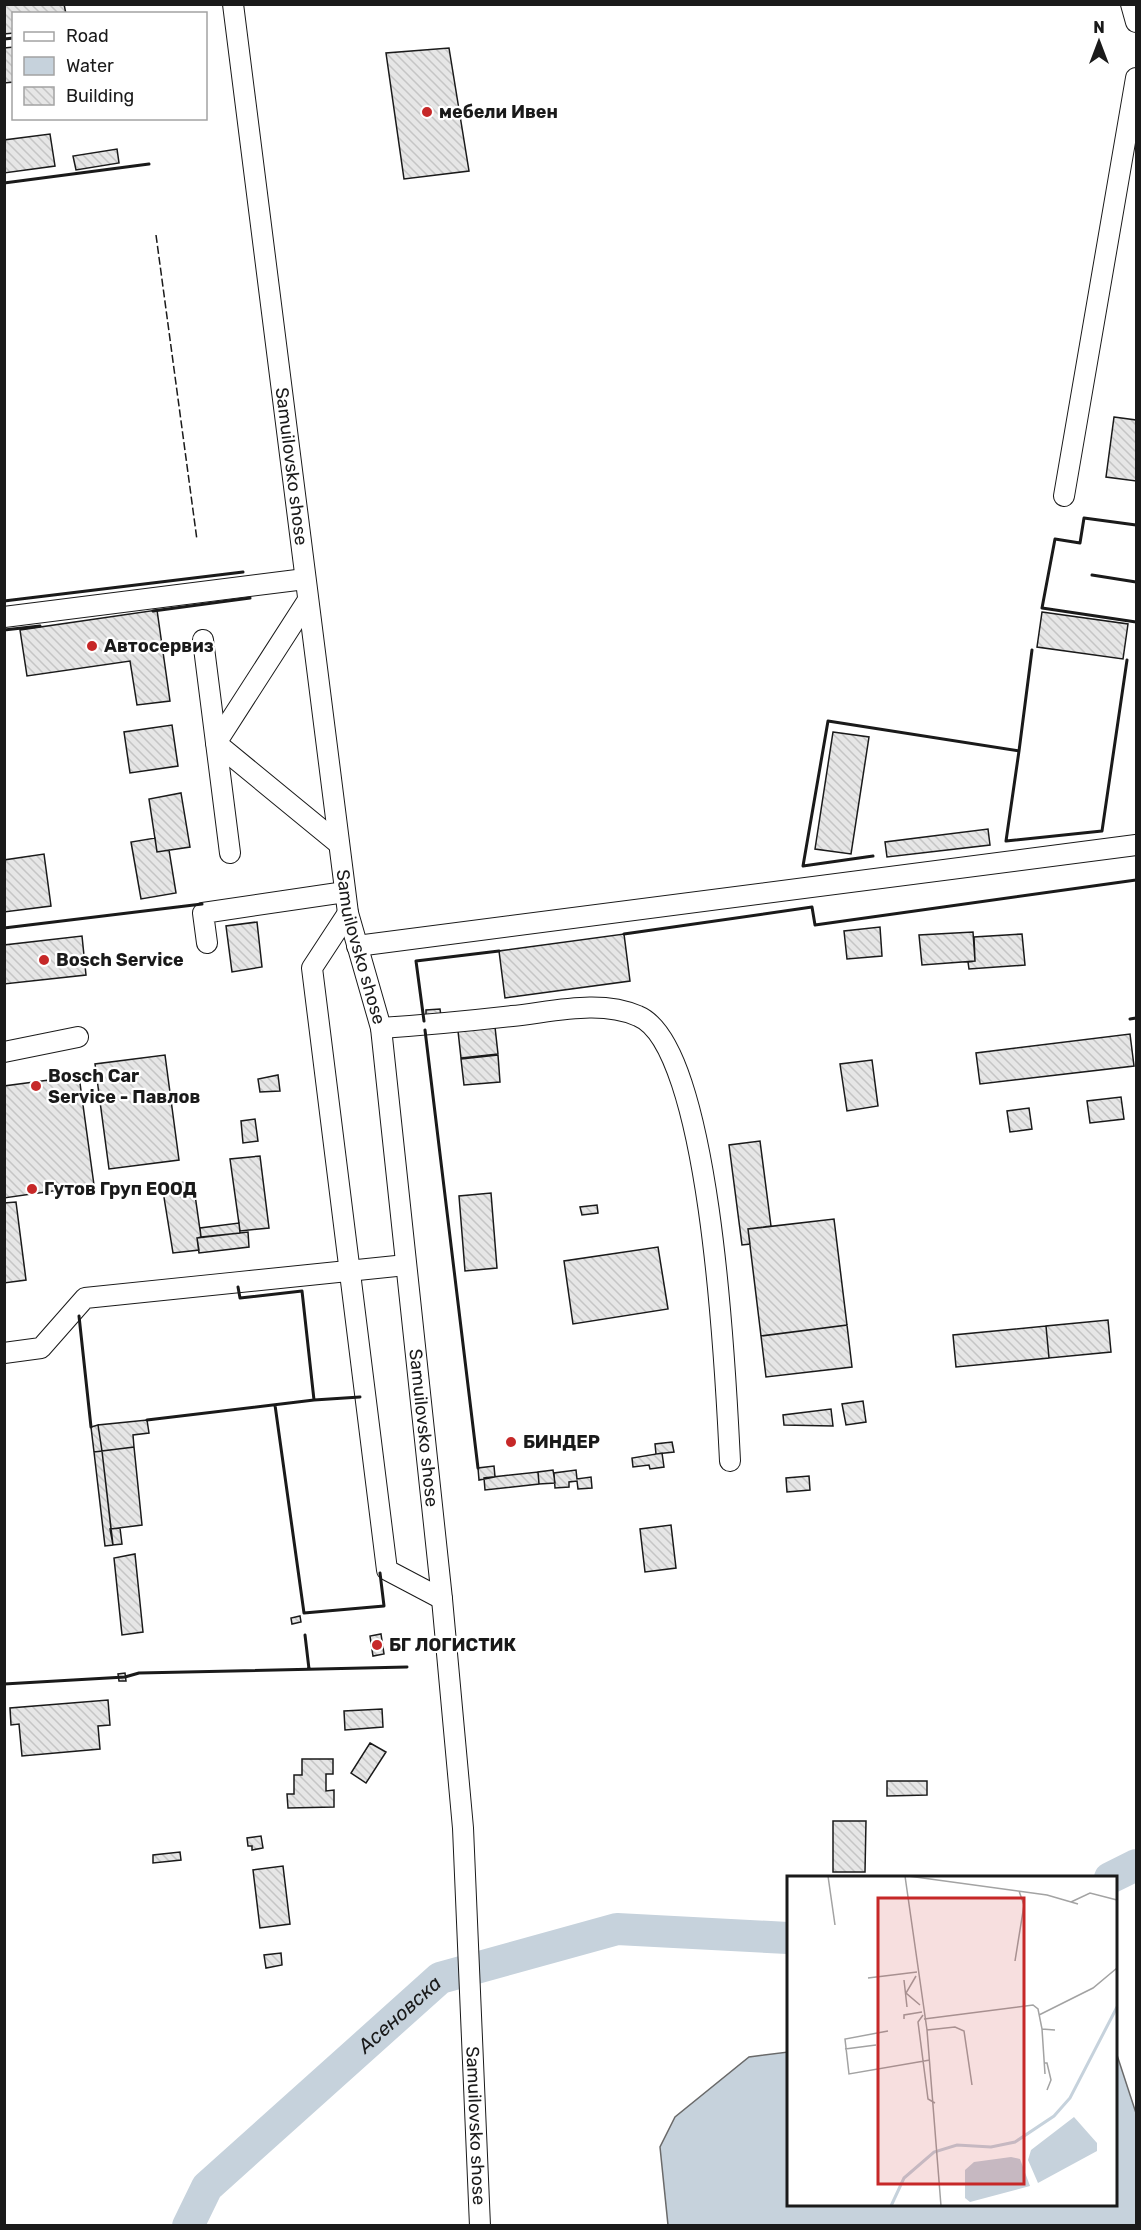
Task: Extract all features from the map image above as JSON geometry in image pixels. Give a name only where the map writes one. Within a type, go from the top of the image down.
[{"type":"street","name":"Samuilovsko shose","points":[[233,4],[348,914],[381,1028],[442,1599],[463,1828],[480,2226]]},
{"type":"street","points":[[1131,4],[1137,22]]},
{"type":"street","points":[[1064,496],[1137,78]]},
{"type":"street","points":[[4,617],[305,579]]},
{"type":"street","points":[[216,743],[308,600]]},
{"type":"street","points":[[203,640],[230,853]]},
{"type":"street","points":[[216,743],[339,844]]},
{"type":"street","points":[[357,946],[1137,845]]},
{"type":"street","points":[[207,943],[203,913],[345,892]]},
{"type":"street","points":[[348,914],[312,968],[387,1570],[442,1599]]},
{"type":"street","points":[[381,1028],[603,1007],[640,1016],[666,1041],[686,1090],[708,1204],[723,1341],[730,1461]]},
{"type":"street","points":[[4,1052],[78,1037]]},
{"type":"street","points":[[4,1353],[41,1348],[85,1299],[406,1265]]},
{"type":"water","points":[[787,2052],[787,2206],[1117,2206],[1117,2055],[1136,2113],[1136,2225],[668,2225],[660,2147],[675,2117],[749,2057]]},
{"type":"building","points":[[4,4],[64,4],[66,12],[12,12],[12,33],[4,34]]},
{"type":"building","points":[[12,47],[12,82],[4,83],[4,48]]},
{"type":"building","name":"мебели Ивен","points":[[449,48],[469,171],[404,179],[386,53]]},
{"type":"building","points":[[50,134],[55,166],[4,173],[4,140]]},
{"type":"building","points":[[117,149],[119,163],[76,170],[73,156]]},
{"type":"building","points":[[1114,417],[1136,420],[1136,481],[1106,477]]},
{"type":"building","name":"Автосервиз","points":[[157,610],[170,701],[137,705],[130,661],[27,676],[20,630]]},
{"type":"building","points":[[1042,612],[1128,624],[1123,659],[1037,647]]},
{"type":"building","points":[[172,725],[178,766],[130,773],[124,732]]},
{"type":"building","points":[[833,732],[869,737],[851,854],[815,849]]},
{"type":"building","points":[[181,793],[190,847],[157,852],[149,799]]},
{"type":"building","points":[[988,829],[990,845],[887,857],[885,842]]},
{"type":"building","points":[[155,838],[157,852],[169,850],[176,893],[141,899],[131,842]]},
{"type":"building","points":[[44,854],[51,906],[4,912],[4,860]]},
{"type":"building","points":[[257,922],[262,967],[232,972],[226,926]]},
{"type":"building","points":[[880,927],[882,956],[847,959],[844,931]]},
{"type":"building","points":[[973,932],[975,961],[922,965],[919,935]]},
{"type":"building","points":[[624,934],[630,981],[505,998],[499,951]]},
{"type":"building","points":[[1022,934],[1025,965],[969,969],[968,962],[975,961],[974,937]]},
{"type":"building","name":"Bosch Service","points":[[82,936],[86,975],[4,984],[4,945]]},
{"type":"building","points":[[440,1009],[441,1016],[426,1018],[426,1010]]},
{"type":"building","points":[[495,1027],[498,1054],[461,1058],[458,1031]]},
{"type":"building","points":[[1130,1034],[1134,1066],[980,1084],[976,1053]]},
{"type":"building","points":[[165,1055],[179,1160],[109,1169],[95,1064]]},
{"type":"building","points":[[498,1055],[500,1082],[464,1085],[461,1059]]},
{"type":"building","points":[[872,1060],[878,1106],[847,1111],[840,1064]]},
{"type":"building","points":[[278,1075],[280,1091],[260,1092],[258,1079]]},
{"type":"building","points":[[79,1076],[94,1185],[4,1198],[4,1086]]},
{"type":"building","points":[[1121,1097],[1124,1119],[1090,1123],[1087,1101]]},
{"type":"building","points":[[1029,1108],[1032,1129],[1010,1132],[1007,1111]]},
{"type":"building","points":[[255,1119],[258,1141],[243,1143],[241,1121]]},
{"type":"building","points":[[760,1141],[771,1226],[748,1229],[750,1244],[742,1245],[729,1145]]},
{"type":"building","points":[[260,1156],[269,1228],[240,1231],[230,1159]]},
{"type":"building","points":[[193,1181],[201,1237],[197,1238],[199,1250],[173,1253],[162,1185]]},
{"type":"building","points":[[491,1193],[497,1268],[465,1271],[459,1196]]},
{"type":"building","points":[[16,1202],[26,1280],[4,1283],[4,1203]]},
{"type":"building","points":[[597,1205],[598,1213],[582,1215],[580,1207]]},
{"type":"building","points":[[834,1219],[847,1325],[761,1336],[748,1229]]},
{"type":"building","points":[[239,1223],[240,1233],[201,1237],[200,1228]]},
{"type":"building","points":[[248,1232],[249,1247],[199,1253],[197,1238]]},
{"type":"building","points":[[658,1247],[668,1309],[573,1324],[564,1261]]},
{"type":"building","points":[[1108,1320],[1111,1352],[1049,1358],[1046,1326]]},
{"type":"building","points":[[847,1325],[852,1367],[766,1377],[761,1336]]},
{"type":"building","points":[[1046,1326],[1049,1358],[956,1367],[953,1335]]},
{"type":"building","points":[[863,1401],[866,1422],[846,1425],[842,1404]]},
{"type":"building","points":[[831,1409],[833,1426],[784,1425],[783,1415]]},
{"type":"building","points":[[147,1420],[149,1433],[133,1435],[134,1447],[102,1451],[98,1425]]},
{"type":"building","points":[[98,1425],[102,1451],[94,1452],[91,1427]]},
{"type":"building","points":[[672,1442],[674,1452],[656,1454],[655,1444]]},
{"type":"building","points":[[134,1447],[142,1525],[111,1529],[102,1451]]},
{"type":"building","points":[[102,1451],[113,1545],[105,1546],[94,1452]]},
{"type":"building","points":[[662,1453],[664,1467],[650,1469],[649,1465],[633,1467],[632,1458]]},
{"type":"building","points":[[494,1466],[495,1477],[479,1480],[478,1468]]},
{"type":"building","points":[[553,1470],[555,1483],[539,1484],[538,1472]]},
{"type":"building","points":[[576,1470],[577,1479],[591,1477],[592,1488],[578,1489],[577,1481],[569,1482],[569,1487],[555,1488],[554,1473]]},
{"type":"building","points":[[538,1472],[539,1484],[485,1490],[484,1478]]},
{"type":"building","points":[[809,1476],[810,1490],[787,1492],[786,1478]]},
{"type":"building","points":[[671,1525],[676,1568],[645,1572],[640,1529]]},
{"type":"building","points":[[120,1528],[122,1544],[113,1545],[110,1529]]},
{"type":"building","points":[[135,1554],[143,1632],[122,1635],[114,1558]]},
{"type":"building","points":[[300,1616],[301,1622],[292,1624],[291,1618]]},
{"type":"building","name":"БГ ЛОГИСТИК","points":[[381,1634],[384,1654],[373,1656],[370,1636]]},
{"type":"building","points":[[125,1673],[126,1681],[119,1681],[118,1674]]},
{"type":"building","points":[[108,1700],[110,1725],[98,1726],[100,1749],[22,1756],[19,1724],[11,1725],[10,1708]]},
{"type":"building","points":[[382,1709],[383,1727],[345,1730],[344,1711]]},
{"type":"building","points":[[370,1743],[386,1752],[366,1783],[351,1773]]},
{"type":"building","points":[[302,1759],[333,1759],[333,1774],[326,1774],[326,1791],[334,1790],[334,1807],[288,1808],[287,1794],[294,1794],[294,1775],[302,1775]]},
{"type":"building","points":[[887,1781],[927,1781],[927,1795],[887,1796]]},
{"type":"building","points":[[833,1821],[866,1821],[865,1872],[833,1872]]},
{"type":"building","points":[[261,1836],[263,1848],[252,1850],[252,1846],[248,1846],[247,1838]]},
{"type":"building","points":[[180,1852],[181,1860],[153,1863],[153,1855]]},
{"type":"building","points":[[283,1866],[290,1924],[260,1928],[253,1870]]},
{"type":"building","points":[[281,1953],[282,1965],[266,1968],[264,1955]]},
{"type":"waterway","name":"Асеновска","points":[[1114,1876],[1136,1865]]},
{"type":"waterway","name":"Асеновска","points":[[188,2226],[207,2187],[440,1978],[617,1929],[787,1938]]},
{"type":"fence","points":[[156,235],[197,540]]},
{"type":"wall","points":[[4,39],[12,38]]},
{"type":"wall","points":[[4,183],[149,164]]},
{"type":"wall","points":[[1136,525],[1084,518],[1080,543],[1055,539],[1042,608],[1136,622]]},
{"type":"wall","points":[[4,601],[243,572]]},
{"type":"wall","points":[[1092,575],[1136,582]]},
{"type":"wall","points":[[153,611],[250,598]]},
{"type":"wall","points":[[4,630],[40,626]]},
{"type":"wall","points":[[873,856],[803,866],[828,721],[1019,751],[1032,650]]},
{"type":"wall","points":[[1019,751],[1006,841],[1102,831],[1127,660]]},
{"type":"wall","points":[[624,934],[812,907],[815,925],[1136,880]]},
{"type":"wall","points":[[4,928],[202,904]]},
{"type":"wall","points":[[424,1021],[416,961],[499,951]]},
{"type":"wall","points":[[1130,1019],[1136,1018]]},
{"type":"wall","points":[[425,1030],[478,1468]]},
{"type":"wall","points":[[238,1287],[240,1298],[302,1291],[314,1400],[360,1397]]},
{"type":"wall","points":[[79,1316],[91,1427]]},
{"type":"wall","points":[[147,1420],[314,1400]]},
{"type":"wall","points":[[275,1405],[304,1613],[384,1606],[380,1573]]},
{"type":"wall","points":[[305,1635],[309,1669]]},
{"type":"wall","points":[[4,1684],[125,1677],[139,1673],[407,1667]]},
{"type":"place","name":"мебели Ивен","points":[[427,112]]},
{"type":"place","name":"Автосервиз","points":[[92,646]]},
{"type":"place","name":"Bosch Service","points":[[44,960]]},
{"type":"place","name":"Bosch Car Service - Павлов","points":[[36,1086]]},
{"type":"place","name":"Гутов Груп ЕООД","points":[[32,1189]]},
{"type":"place","name":"БИНДЕР","points":[[511,1442]]},
{"type":"place","name":"БГ ЛОГИСТИК","points":[[377,1645]]}]
